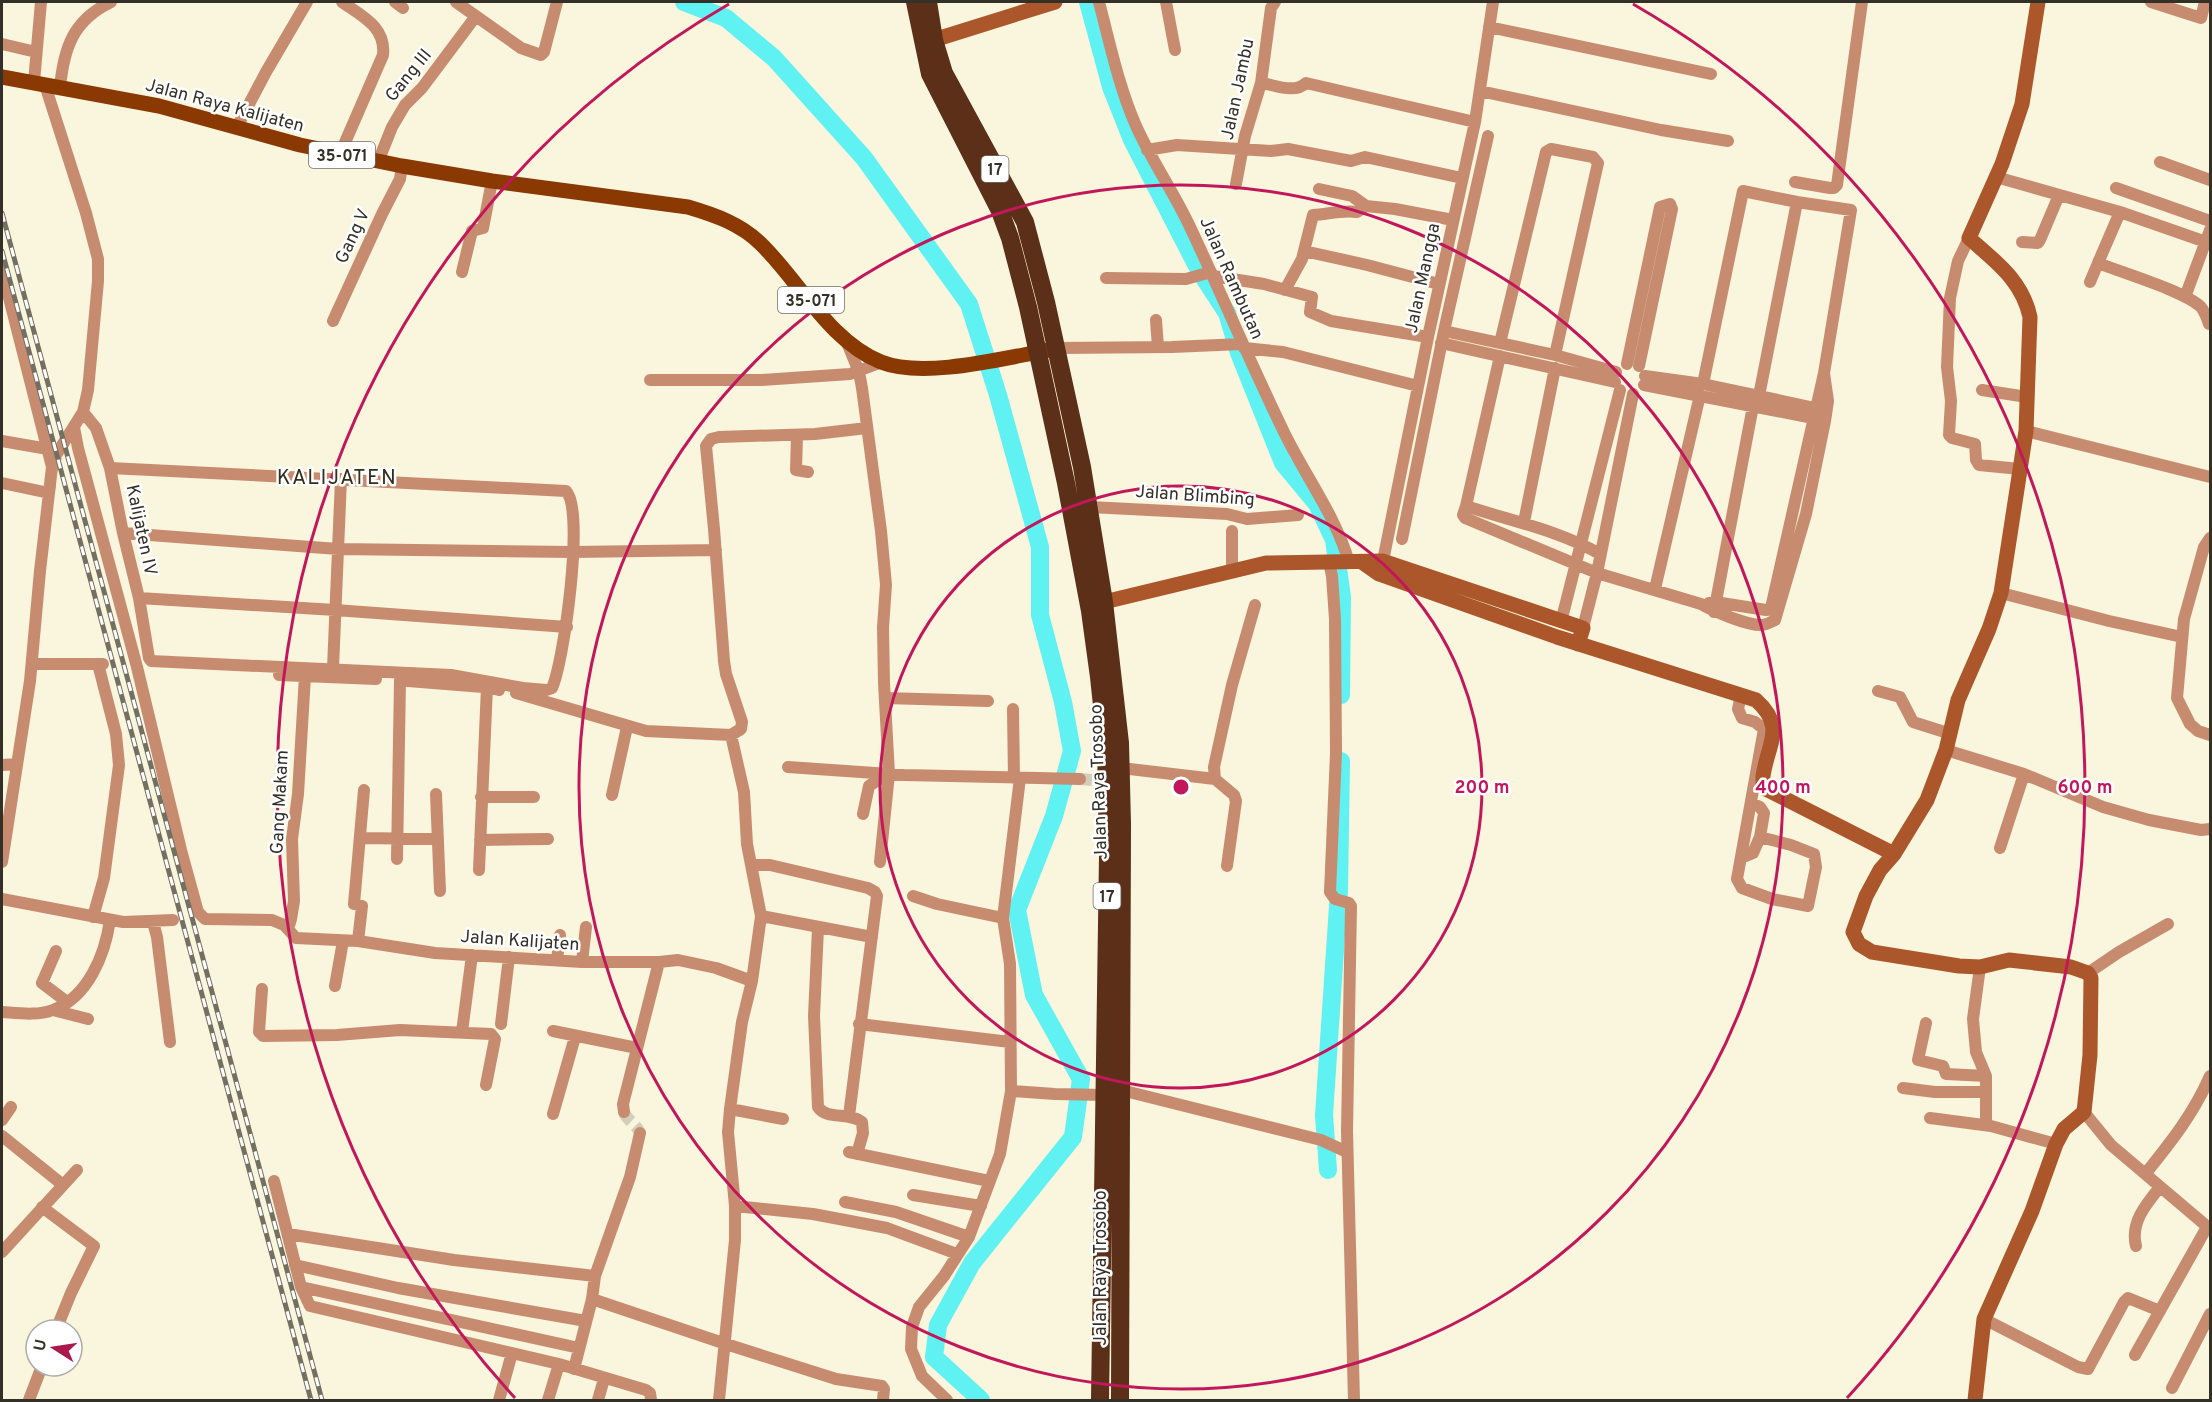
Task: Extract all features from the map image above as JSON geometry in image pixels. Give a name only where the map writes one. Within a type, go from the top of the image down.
[{"type":"highway","name":"17","points":[[915,2],[928,42],[1025,222],[1057,348]]},
{"type":"highway","name":"17","points":[[928,2],[930,74],[1000,211],[1010,238],[1038,352]]},
{"type":"highway","name":"Jalan Raya Trosobo","points":[[1057,348],[1090,507],[1116,700],[1121,768],[1106,1093],[1100,1401]]},
{"type":"highway","name":"Jalan Raya Trosobo","points":[[1038,352],[1090,611],[1103,718],[1100,780],[1106,1093],[1121,1358],[1120,1401]]},
{"type":"highway","points":[[1100,1359],[1106,1353],[1113,1353],[1121,1358]]},
{"type":"main road","name":"Jalan Raya Kalijaten","points":[[2,77],[159,106],[265,136],[378,162],[492,182],[688,207],[731,222],[760,243],[846,340]]},
{"type":"main road","name":"35-071","points":[[846,340],[882,362],[914,367],[973,364],[1057,348]]},
{"type":"street","points":[[42,2],[36,52],[98,259],[90,367],[82,412],[57,455],[49,493]]},
{"type":"street","points":[[46,85],[79,26],[101,7],[111,2]]},
{"type":"street","points":[[237,127],[307,2]]},
{"type":"street","points":[[340,154],[383,54],[384,46],[381,35],[374,25],[342,2]]},
{"type":"street","points":[[456,2],[521,48],[541,55],[544,52],[557,2]]},
{"type":"street","points":[[928,42],[1055,2]]},
{"type":"street","name":"Jalan Rambutan","points":[[1099,2],[1123,91],[1147,150],[1190,226],[1207,275],[1239,345],[1294,454],[1335,523],[1343,562],[1332,576],[1335,619],[1336,753],[1330,892],[1351,906],[1347,1152]]},
{"type":"street","points":[[1166,2],[1175,50]]},
{"type":"street","name":"Jalan Jambu","points":[[1236,184],[1252,109],[1261,83],[1271,8],[1275,2]]},
{"type":"street","name":"Jalan Mangga","points":[[1383,561],[1439,284],[1475,122],[1492,2]]},
{"type":"street","points":[[1795,182],[1830,188],[1837,185],[1862,2]]},
{"type":"street","points":[[2020,469],[1979,465],[1976,460],[1975,444],[1952,438],[1949,435],[1951,401],[1947,367],[1950,298],[1958,261],[1996,177],[2022,104],[2038,2]]},
{"type":"street","points":[[2151,2],[2201,18],[2205,2]]},
{"type":"street","name":"Gang III","points":[[378,162],[392,128],[405,105],[422,88],[476,16]]},
{"type":"street","points":[[1489,27],[1711,74]]},
{"type":"street","points":[[2,44],[36,52]]},
{"type":"street","points":[[1261,83],[1294,89],[1303,87],[1306,83],[1475,122]]},
{"type":"street","points":[[1480,91],[1661,130],[1728,141]]},
{"type":"street","points":[[1402,539],[1441,344],[1488,136]]},
{"type":"street","points":[[1147,150],[1177,145],[1271,151],[1288,149],[1351,161],[1365,157],[1462,178]]},
{"type":"street","points":[[1500,343],[1545,152],[1551,148],[1593,157],[1598,163],[1555,355]]},
{"type":"street","points":[[2160,162],[2211,180]]},
{"type":"street","name":"Gang V","points":[[333,321],[400,179],[402,166]]},
{"type":"street","points":[[1996,177],[2208,236],[2185,297]]},
{"type":"street","points":[[462,272],[472,231],[483,228],[492,182]]},
{"type":"street","points":[[2116,188],[2211,221]]},
{"type":"street","points":[[1319,189],[1352,196],[1366,206],[1453,220]]},
{"type":"street","points":[[1655,589],[1702,389],[1741,192],[1744,190],[1851,211],[1818,406],[1775,609]]},
{"type":"street","points":[[2022,242],[2038,243],[2059,195]]},
{"type":"street","points":[[1714,607],[1797,202]]},
{"type":"street","points":[[1578,644],[1597,573],[1633,394],[1641,389],[1639,373],[1660,207],[1670,204],[1672,209],[1639,373]]},
{"type":"street","points":[[1285,290],[1304,251],[1313,215],[1342,210],[1357,212],[1366,206]]},
{"type":"street","points":[[2090,282],[2120,212]]},
{"type":"street","points":[[1969,238],[2002,267],[2015,283],[2027,304],[2030,317],[2026,431],[2001,593],[1989,629],[1958,700],[1951,734],[1927,800],[1894,854],[1880,870],[1866,896],[1853,932],[1859,944],[1872,952],[1959,966],[1980,967],[2009,960],[2071,967],[2088,973],[2091,978],[2090,1055],[2084,1112],[2064,1129],[2056,1144],[2036,1200],[1984,1319],[1975,1401]]},
{"type":"street","points":[[1304,251],[1439,284]]},
{"type":"street","points":[[2098,263],[2185,297],[2205,312],[2209,324]]},
{"type":"street","points":[[2,270],[52,467],[32,664],[2,862]]},
{"type":"street","points":[[1106,278],[1186,279],[1207,275],[1264,284],[1312,297],[1310,312],[1314,316],[1331,321],[1428,337]]},
{"type":"street","points":[[1156,320],[1158,348]]},
{"type":"street","points":[[1444,331],[1555,355],[1617,381],[1633,394]]},
{"type":"street","points":[[846,340],[859,372],[881,531],[886,585],[883,627],[888,773],[880,862]]},
{"type":"street","points":[[1441,344],[1617,381],[1639,373],[1756,401],[1818,406]]},
{"type":"street","points":[[1057,348],[1239,345],[1283,352],[1418,386]]},
{"type":"street","points":[[1500,356],[1463,515],[1465,518],[1597,573],[1701,604],[1714,607],[1775,609]]},
{"type":"street","points":[[650,380],[761,380],[850,374],[882,362]]},
{"type":"street","points":[[1524,522],[1555,368]]},
{"type":"street","points":[[1559,630],[1582,543],[1617,381]]},
{"type":"street","points":[[1982,390],[2027,397]]},
{"type":"street","points":[[1775,609],[1806,514],[1818,406]]},
{"type":"street","name":"Kalijaten IV","points":[[82,412],[96,428],[110,468],[139,598],[148,658],[151,661],[333,668]]},
{"type":"street","name":"Jalan Kalijaten","points":[[74,427],[137,667],[180,850],[198,912],[205,919],[272,920],[288,929],[296,938],[358,941],[435,953],[582,962],[678,960],[716,968],[752,981]]},
{"type":"street","points":[[137,667],[400,680],[487,687],[653,733],[731,735],[741,729],[742,722],[724,661],[716,550],[705,452],[707,442],[719,437],[797,435],[867,428]]},
{"type":"street","points":[[2026,431],[2211,477]]},
{"type":"street","points":[[797,435],[796,470],[808,471]]},
{"type":"street","points":[[2,441],[48,449]]},
{"type":"street","points":[[110,468],[341,479],[566,491],[571,500],[573,552],[567,627],[552,688],[546,690],[523,688],[461,676],[333,668],[341,479]]},
{"type":"street","points":[[2,483],[49,493]]},
{"type":"street","points":[[1466,506],[1524,522],[1582,543],[1600,554]]},
{"type":"street","name":"Jalan Blimbing","points":[[1090,507],[1227,514],[1247,519],[1298,515]]},
{"type":"street","points":[[1232,531],[1232,570]]},
{"type":"street","points":[[123,532],[338,549],[573,552],[716,550]]},
{"type":"street","points":[[2211,538],[2204,547],[2184,619],[2177,698],[2190,724],[2211,735]]},
{"type":"street","points":[[1104,602],[1266,563],[1383,561],[1559,630],[1578,644],[1756,700],[1772,719],[1773,738],[1763,776],[1766,789],[1894,854]]},
{"type":"street","points":[[1343,562],[1378,574],[1407,589],[1559,630],[1583,628]]},
{"type":"street","points":[[2001,593],[2182,637]]},
{"type":"street","points":[[139,598],[567,627]]},
{"type":"street","points":[[1215,779],[1214,767],[1232,685],[1255,605]]},
{"type":"street","points":[[32,664],[101,664],[116,734],[119,765],[104,878],[103,922],[91,976],[80,992],[63,999],[53,1010]]},
{"type":"street","name":"Gang Makam","points":[[288,929],[294,901],[293,832],[298,794],[305,676]]},
{"type":"street","points":[[397,859],[400,680]]},
{"type":"street","points":[[479,870],[487,687]]},
{"type":"street","points":[[1878,691],[1900,697],[1913,722],[1951,734]]},
{"type":"street","points":[[1741,695],[1738,709],[1742,718],[1755,722],[1764,729],[1737,879],[1742,888],[1808,906],[1816,867],[1814,854],[1760,837]]},
{"type":"street","points":[[885,698],[987,701]]},
{"type":"street","points":[[947,1401],[922,1376],[911,1349],[912,1327],[920,1307],[944,1276],[969,1237],[1000,1154],[1011,1090],[1010,964],[1004,913],[1017,778],[1013,709]]},
{"type":"street","points":[[612,795],[627,727]]},
{"type":"street","points":[[719,1401],[735,1240],[735,1206],[728,1132],[742,1022],[752,981],[761,916],[750,855],[744,792],[731,735]]},
{"type":"street","points":[[1946,750],[2024,774],[2103,807],[2149,820],[2209,830]]},
{"type":"street","points":[[2,765],[17,764]]},
{"type":"street","points":[[788,767],[1017,778],[1079,778]]},
{"type":"street","points":[[1121,768],[1215,779],[1234,795],[1236,801],[1227,866]]},
{"type":"street","points":[[863,814],[869,786],[888,773]]},
{"type":"street","points":[[2000,848],[2024,774]]},
{"type":"street","points":[[358,941],[362,906],[354,904],[364,790]]},
{"type":"street","points":[[436,794],[440,891]]},
{"type":"street","points":[[481,797],[534,797]]},
{"type":"street","points":[[1741,858],[1753,853],[1760,837],[1764,813],[1760,807],[1752,803]]},
{"type":"street","points":[[360,838],[437,839]]},
{"type":"street","points":[[480,840],[548,839]]},
{"type":"street","points":[[750,855],[770,865],[871,889],[877,896],[849,1116]]},
{"type":"street","points":[[912,896],[937,904],[1004,913]]},
{"type":"street","points":[[2,899],[39,905],[103,922],[155,929],[173,920]]},
{"type":"street","points":[[761,916],[872,938]]},
{"type":"street","points":[[2088,973],[2168,924]]},
{"type":"street","points":[[582,962],[586,927]]},
{"type":"street","points":[[818,928],[814,1016],[818,1107],[824,1112],[860,1119],[863,1125],[853,1153],[989,1181]]},
{"type":"street","points":[[155,929],[170,1042]]},
{"type":"street","points":[[557,960],[560,935]]},
{"type":"street","points":[[335,986],[343,941]]},
{"type":"street","points":[[56,951],[42,983],[63,999]]},
{"type":"street","points":[[462,1032],[472,955]]},
{"type":"street","points":[[501,1023],[509,957]]},
{"type":"street","points":[[624,1112],[637,1048],[659,962]]},
{"type":"street","points":[[1980,967],[1973,1019],[1976,1052],[1986,1076],[1986,1125]]},
{"type":"street","points":[[262,988],[260,1032],[263,1036],[337,1035],[400,1030],[491,1034],[494,1036],[486,1085]]},
{"type":"street","points":[[2,1012],[53,1010],[88,1019]]},
{"type":"street","points":[[1926,1023],[1918,1060],[1943,1066],[1946,1074],[1986,1076]]},
{"type":"street","points":[[859,1024],[1010,1042]]},
{"type":"street","points":[[553,1031],[637,1048]]},
{"type":"street","points":[[554,1114],[575,1037]]},
{"type":"street","points":[[2146,1173],[2179,1134],[2197,1106],[2211,1076]]},
{"type":"street","points":[[1903,1088],[1935,1092],[1985,1092]]},
{"type":"street","points":[[1011,1090],[1070,1094],[1106,1093],[1326,1142],[1347,1152],[1354,1401]]},
{"type":"street","points":[[2,1120],[11,1107]]},
{"type":"street","points":[[730,1109],[783,1119]]},
{"type":"street","points":[[2084,1112],[2111,1144],[2209,1228],[2135,1355]]},
{"type":"street","points":[[1930,1118],[1986,1125],[2056,1144]]},
{"type":"street","points":[[574,1370],[592,1299],[595,1276],[630,1177],[639,1133]]},
{"type":"street","points":[[2,1136],[63,1185]]},
{"type":"street","points":[[2,1252],[77,1170]]},
{"type":"street","points":[[274,1181],[301,1287],[310,1305],[559,1364],[646,1390],[650,1393],[651,1401]]},
{"type":"street","points":[[2136,1246],[2134,1233],[2141,1211],[2160,1186]]},
{"type":"street","points":[[913,1195],[981,1206]]},
{"type":"street","points":[[845,1202],[896,1212],[969,1237]]},
{"type":"street","points":[[735,1206],[813,1214],[887,1228],[957,1254]]},
{"type":"street","points":[[42,1207],[94,1246],[61,1318]]},
{"type":"street","points":[[288,1234],[454,1260],[595,1276]]},
{"type":"street","points":[[295,1265],[399,1288],[586,1320]]},
{"type":"street","points":[[301,1287],[579,1348]]},
{"type":"street","points":[[1984,1319],[2088,1370],[2124,1302],[2132,1298],[2160,1311]]},
{"type":"street","points":[[592,1299],[836,1379],[882,1386],[884,1401]]},
{"type":"street","points":[[2172,1388],[2211,1314]]},
{"type":"street","points":[[499,1401],[512,1353]]},
{"type":"street","points":[[548,1401],[559,1364]]},
{"type":"street","points":[[29,1401],[38,1378]]},
{"type":"street","points":[[598,1401],[604,1379]]},
{"type":"waterway","points":[[684,2],[726,18],[774,58],[864,158],[969,304],[998,395],[1040,547],[1040,615],[1063,702],[1072,751],[1054,816],[1017,910],[1034,995],[1081,1079],[1073,1137],[972,1263],[938,1325],[934,1357],[981,1400]]},
{"type":"waterway","points":[[1088,2],[1111,87],[1132,140],[1199,270],[1227,313],[1239,353],[1283,463],[1317,504],[1334,540],[1342,597],[1341,695]]},
{"type":"waterway","points":[[1328,1170],[1324,1115],[1339,891],[1341,761]]},
{"type":"tunnel","points":[[1080,779],[1093,780]]},
{"type":"tunnel","points":[[624,1112],[640,1133]]},
{"type":"railway","points":[[2,213],[322,1400]]},
{"type":"railway","points":[[2,251],[311,1400]]},
{"type":"district","name":"KALIJATEN","points":[[337,477]]}]
